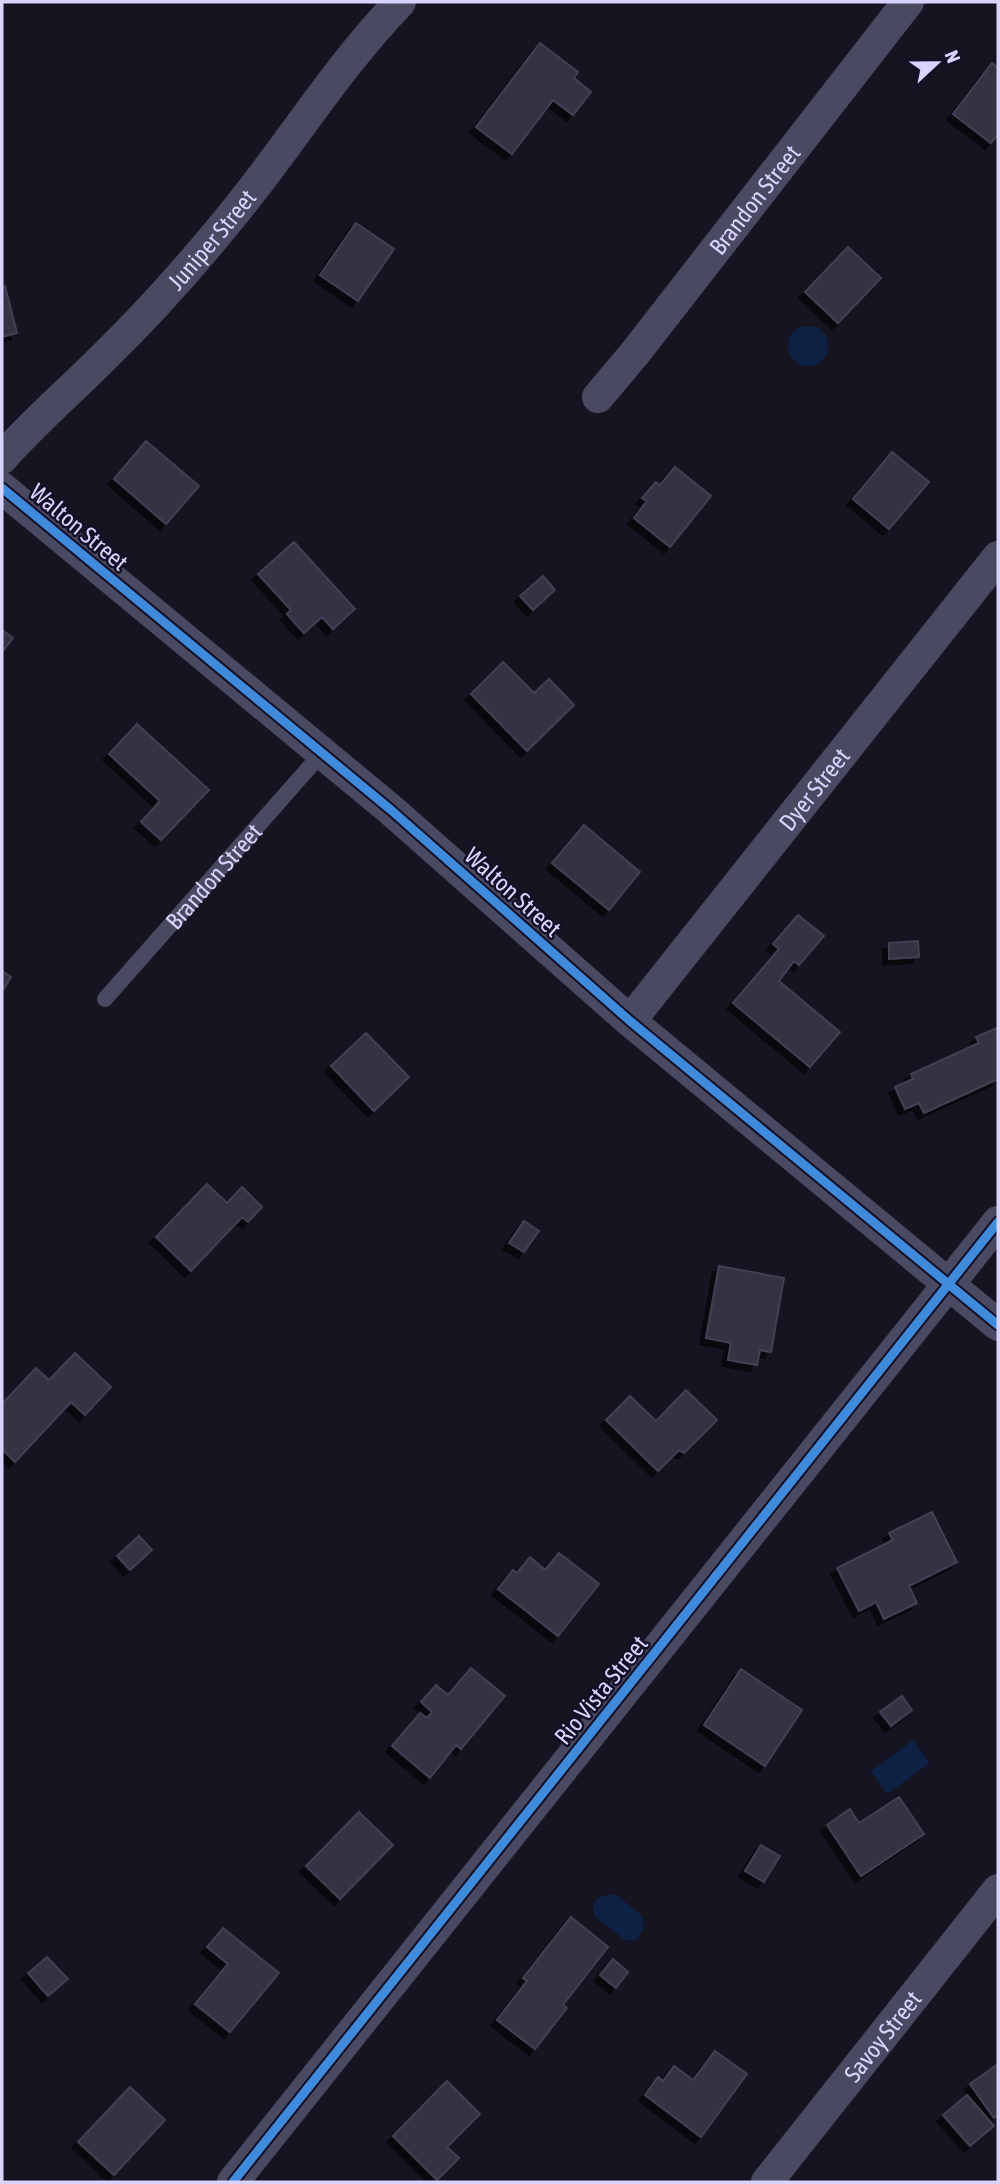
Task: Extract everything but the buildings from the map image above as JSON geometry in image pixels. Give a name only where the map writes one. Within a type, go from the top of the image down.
[{"type":"street","name":"Juniper Street","points":[[2,458],[60,398],[103,359],[181,275],[230,218],[331,85],[400,2]]},
{"type":"street","name":"Brandon Street","points":[[598,397],[908,2]]},
{"type":"street","name":"Walton Street","points":[[2,488],[391,810],[630,1021],[998,1325]]},
{"type":"street","name":"Dyer Street","points":[[630,1021],[998,557]]},
{"type":"street","name":"Rio Vista Street","points":[[233,2182],[998,1222]]},
{"type":"street","name":"Savoy Street","points":[[767,2182],[998,1891]]},
{"type":"lane","name":"Brandon Street","points":[[105,999],[323,753]]},
{"type":"water","points":[[808,326],[816,327],[822,332],[827,338],[827,354],[822,360],[816,365],[808,366],[800,365],[794,360],[789,354],[788,346],[789,338],[794,332],[800,327]]},
{"type":"water","points":[[913,1740],[930,1763],[887,1794],[871,1771]]},
{"type":"water","points":[[615,1894],[641,1915],[644,1926],[638,1939],[626,1941],[594,1916],[593,1904],[601,1896]]},
{"type":"cycle path","points":[[2,488],[391,810],[630,1021],[998,1325]]},
{"type":"cycle path","points":[[233,2182],[998,1222]]}]
